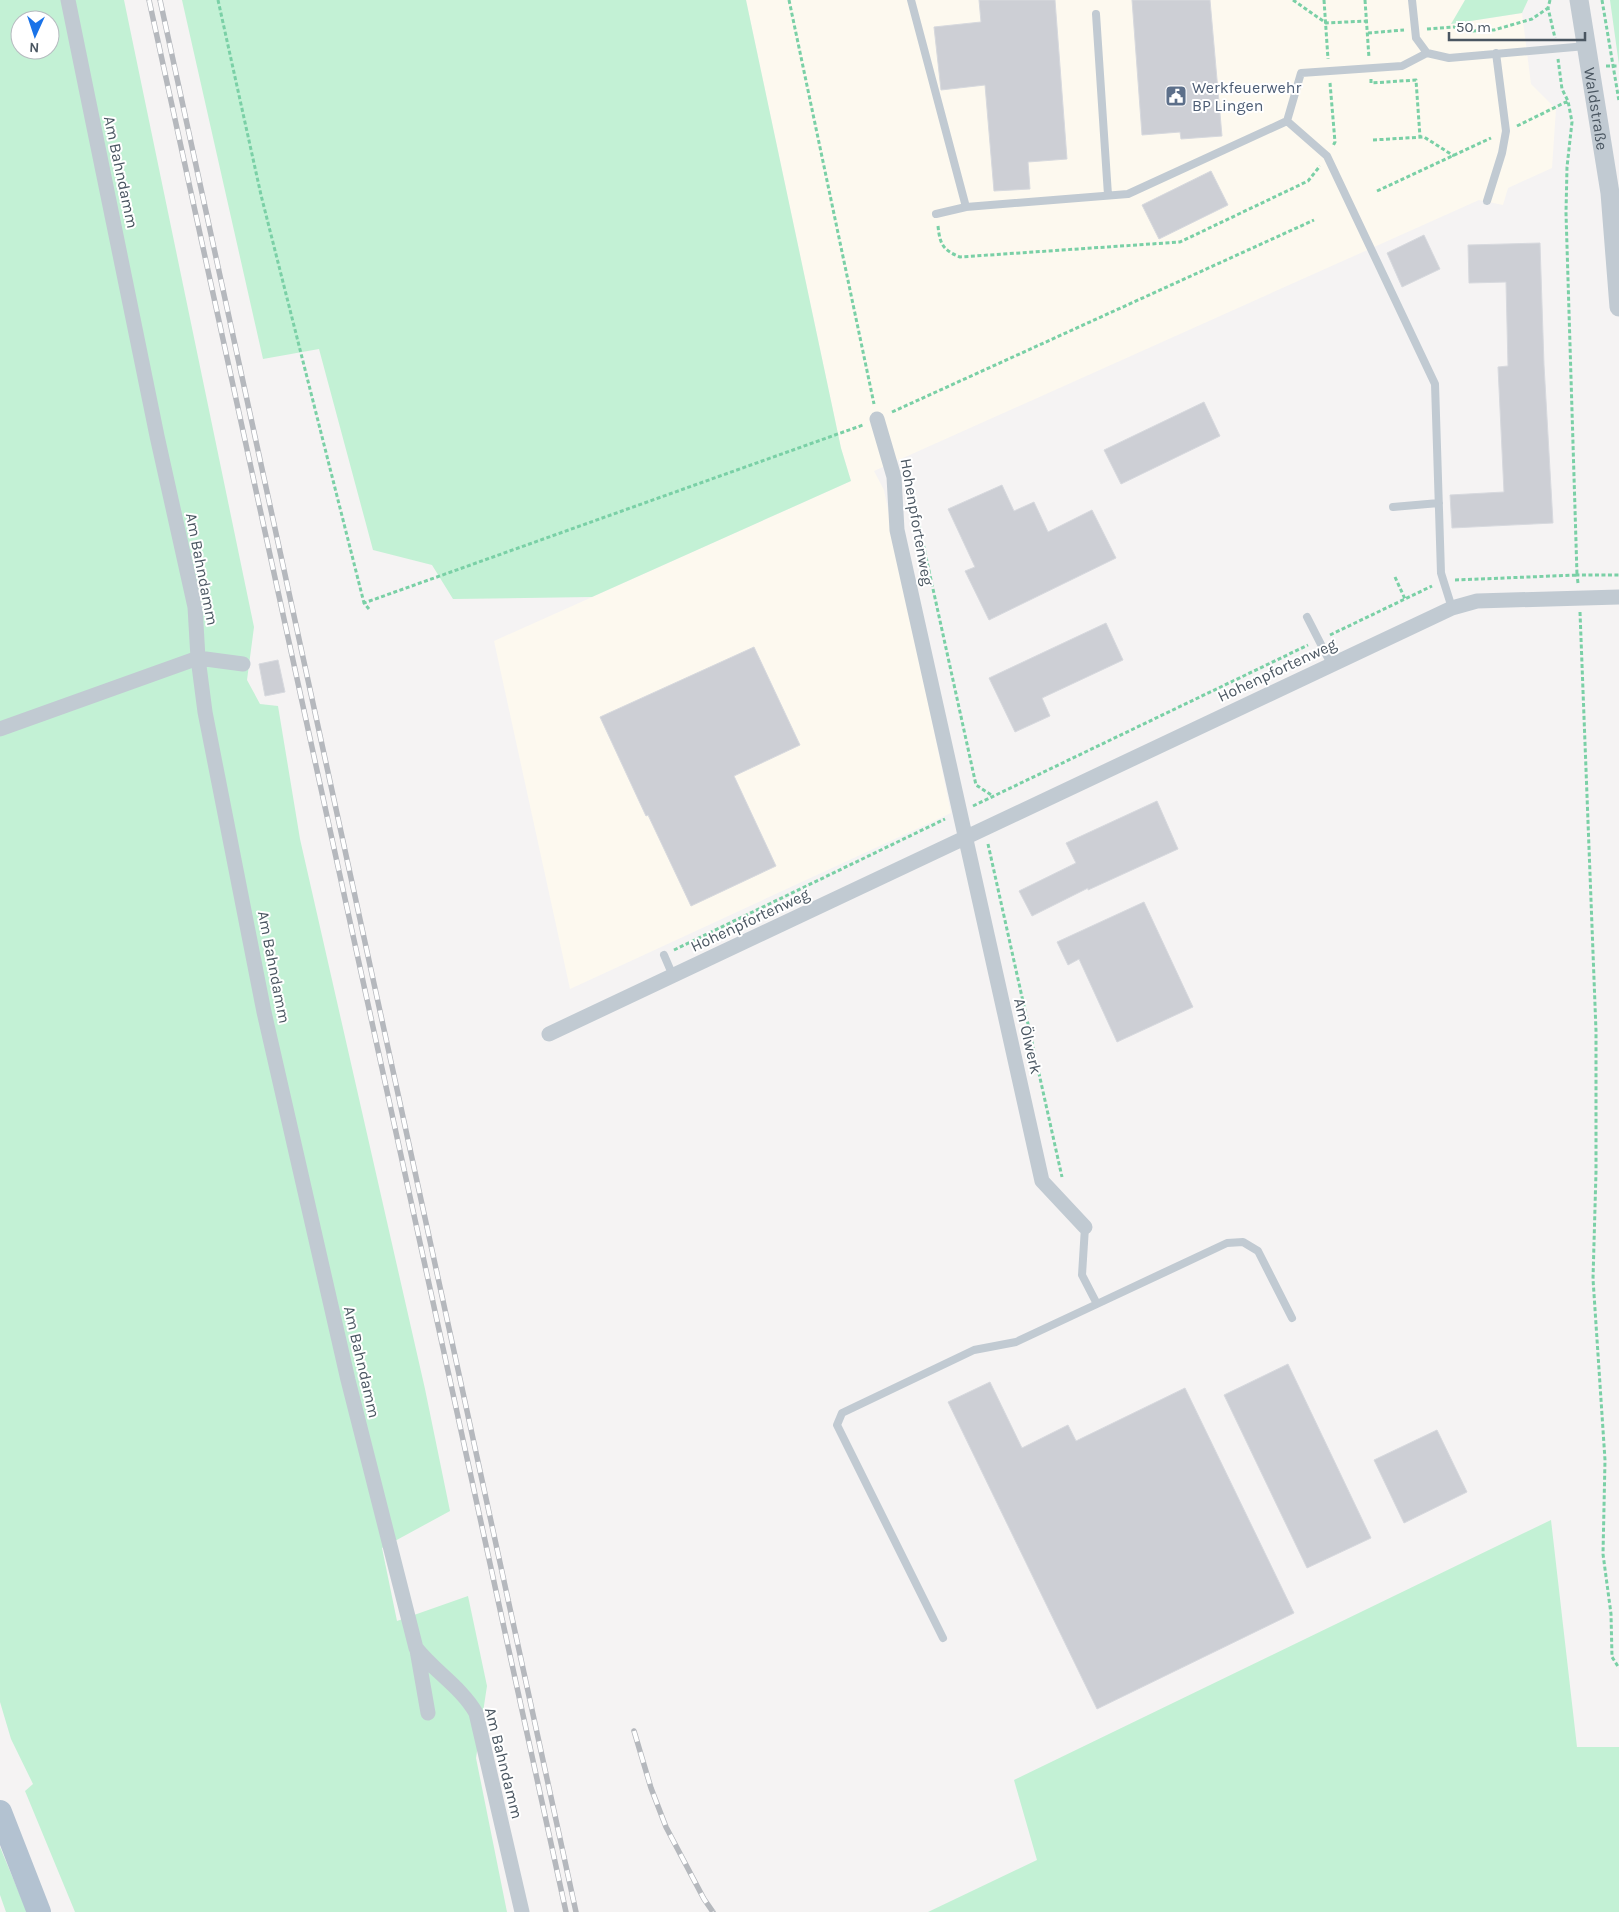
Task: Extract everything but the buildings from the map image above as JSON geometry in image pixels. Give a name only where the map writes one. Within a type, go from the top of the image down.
[{"type":"main road","points":[[0,1812],[39,1912]]},
{"type":"street","name":"Am Bahndamm","points":[[68,0],[156,436],[194,607],[205,712],[264,1012],[350,1389],[416,1648],[424,1659],[469,1700],[476,1713],[522,1912]]},
{"type":"street","name":"Waldstraße","points":[[1580,0],[1610,193],[1619,307]]},
{"type":"street","name":"Hohenpfortenweg","points":[[877,419],[894,477],[897,530],[965,810],[965,837]]},
{"type":"street","name":"Hohenpfortenweg","points":[[549,1034],[1452,608],[1477,601],[1619,597]]},
{"type":"street","points":[[0,729],[198,658],[243,664]]},
{"type":"street","name":"Am Ölwerk","points":[[965,837],[1042,1181],[1085,1226]]},
{"type":"street","points":[[416,1648],[428,1713]]},
{"type":"lane","points":[[911,0],[966,207]]},
{"type":"lane","points":[[1412,0],[1416,38],[1427,53]]},
{"type":"lane","points":[[1096,14],[1108,195]]},
{"type":"lane","points":[[936,214],[966,207],[1128,194],[1287,122],[1301,73],[1402,66],[1427,53],[1449,58],[1588,45]]},
{"type":"lane","points":[[1487,201],[1502,153],[1506,131],[1496,53]]},
{"type":"lane","points":[[1287,122],[1327,156],[1435,384],[1441,573],[1452,608]]},
{"type":"lane","points":[[1393,507],[1439,503]]},
{"type":"lane","points":[[1307,617],[1331,664]]},
{"type":"lane","points":[[664,955],[673,976]]},
{"type":"lane","points":[[1085,1226],[1082,1276],[1098,1304]]},
{"type":"lane","points":[[943,1638],[837,1425],[842,1413],[974,1350],[1016,1342],[1227,1243],[1243,1242],[1258,1251],[1292,1318]]},
{"type":"path","points":[[218,0],[261,195],[364,604],[369,609]]},
{"type":"path","points":[[789,0],[877,419]]},
{"type":"path","points":[[1293,0],[1326,24],[1367,21]]},
{"type":"path","points":[[936,214],[939,239],[946,252],[960,258],[1180,242],[1308,180],[1327,156],[1335,142],[1324,0]]},
{"type":"path","points":[[1365,0],[1371,83],[1416,80],[1420,137]]},
{"type":"path","points":[[1368,33],[1454,27],[1471,31],[1494,30],[1532,19],[1548,8],[1550,0]]},
{"type":"path","points":[[1602,0],[1619,101]]},
{"type":"path","points":[[1568,101],[1572,122],[1567,167],[1566,213],[1577,576],[1587,770],[1596,1031],[1596,1172],[1593,1279],[1605,1460],[1603,1554],[1611,1614],[1612,1656],[1619,1668]]},
{"type":"path","points":[[1373,140],[1424,137],[1454,156],[1377,191]]},
{"type":"path","points":[[364,604],[877,419],[1314,220]]},
{"type":"path","points":[[911,509],[919,525],[976,785],[994,796]]},
{"type":"path","points":[[664,955],[1443,581],[1619,575]]},
{"type":"path","points":[[1395,578],[1405,599]]},
{"type":"path","points":[[965,810],[984,828],[1062,1179]]},
{"type":"shaded area","points":[[746,0],[1465,0],[1452,24],[1522,13],[1531,84],[1556,109],[1552,168],[1508,188],[1503,205],[1479,200],[874,471],[884,490],[951,813],[570,989],[494,641],[851,481],[841,448]]},
{"type":"green space","points":[[0,0],[124,0],[254,627],[247,680],[260,704],[278,706],[300,839],[425,1389],[450,1511],[382,1548],[397,1621],[468,1596],[487,1686],[476,1758],[507,1912],[75,1912],[25,1791],[33,1784],[11,1739],[0,1702]]},
{"type":"green space","points":[[182,0],[746,0],[841,448],[851,481],[592,597],[453,599],[432,565],[373,550],[319,349],[263,359]]},
{"type":"green space","points":[[1465,0],[1528,0],[1522,13],[1451,24]]},
{"type":"green space","points":[[1610,0],[1619,0],[1619,65]]},
{"type":"green space","points":[[1551,1520],[1577,1747],[1619,1747],[1619,1912],[928,1912],[1037,1860],[1014,1780]]},
{"type":"green space","points":[[0,1847],[27,1912],[6,1912],[0,1895]]},
{"type":"railway","points":[[149,0],[566,1912]]},
{"type":"railway","points":[[160,0],[576,1912]]},
{"type":"railway","points":[[634,1731],[651,1788],[666,1827],[704,1899],[713,1912]]},
{"type":"place","name":"Werkfeuerwehr BP Lingen","points":[[1176,96]]}]
